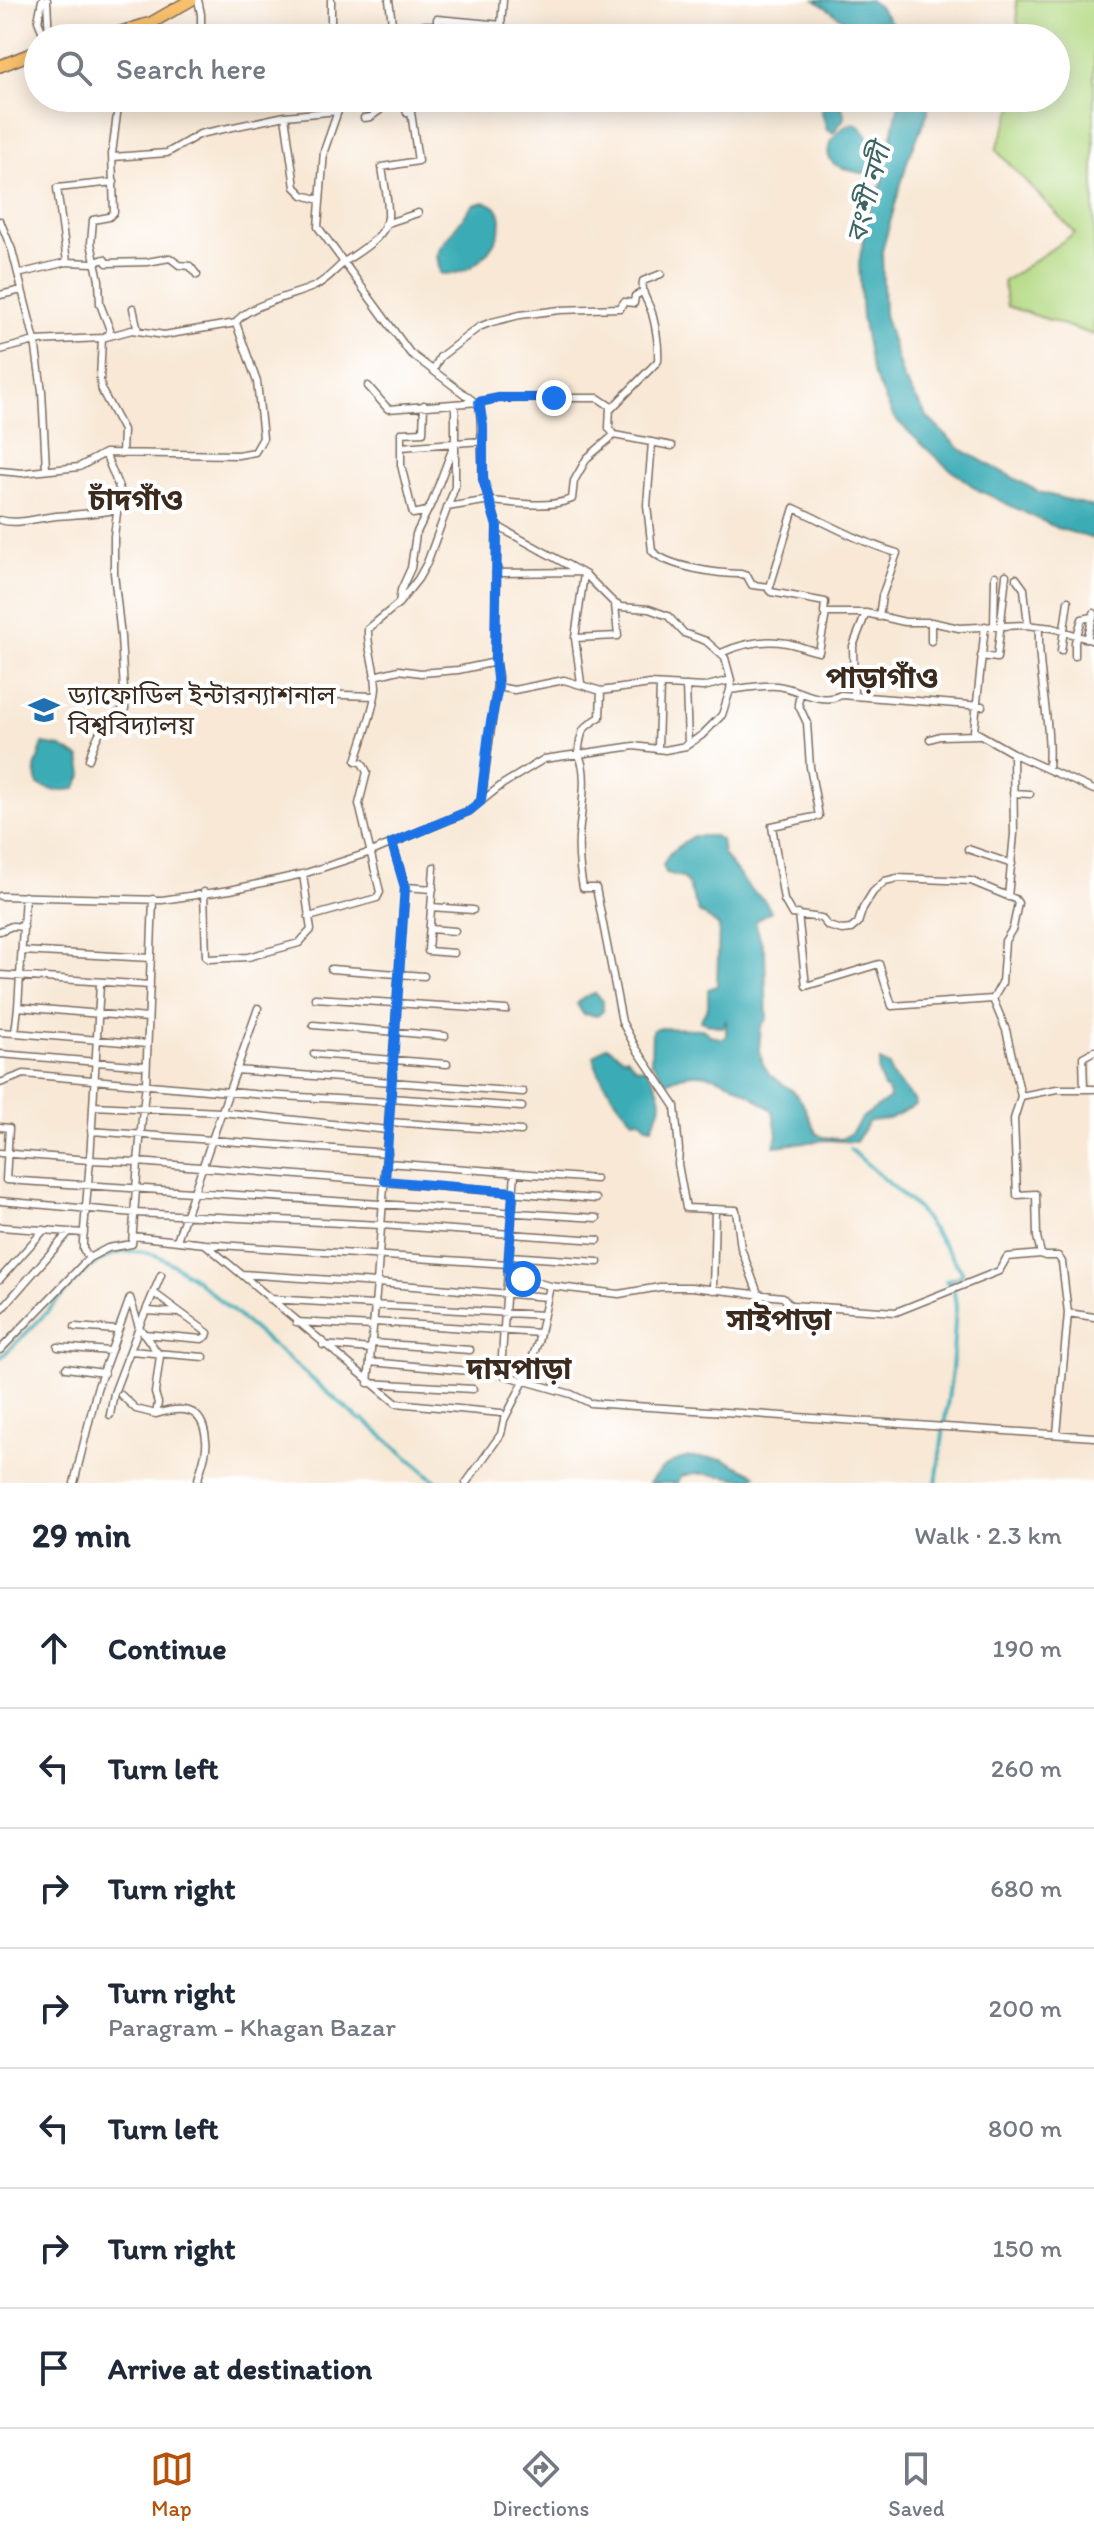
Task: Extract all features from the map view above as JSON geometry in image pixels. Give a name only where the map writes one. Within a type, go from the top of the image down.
[{"type":"highway","points":[[148,24],[191,0]]},
{"type":"highway","points":[[0,66],[24,57]]},
{"type":"street","points":[[44,0],[46,24]]},
{"type":"street","points":[[198,0],[200,24]]},
{"type":"street","points":[[331,0],[331,24]]},
{"type":"street","points":[[389,0],[392,24]]},
{"type":"street","points":[[502,24],[503,0]]},
{"type":"street","points":[[437,24],[437,19],[491,24]]},
{"type":"street","points":[[102,338],[110,330],[100,304],[91,224],[96,218],[105,218],[114,212],[113,157],[118,112]]},
{"type":"street","points":[[113,157],[167,153],[200,134],[285,116],[327,112]]},
{"type":"street","points":[[338,112],[324,151],[318,227],[410,353],[479,402],[483,479],[497,526],[498,687],[481,801]]},
{"type":"street","points":[[364,118],[378,112]]},
{"type":"street","points":[[0,471],[22,473],[79,467],[105,453],[238,455],[255,452],[263,438],[257,382],[236,323],[239,317],[255,309],[316,286],[364,250],[388,218],[382,167],[418,161],[411,112]]},
{"type":"street","points":[[285,116],[295,187],[303,195],[320,200]]},
{"type":"street","points":[[67,262],[57,188],[114,182]]},
{"type":"street","points":[[385,224],[418,213]]},
{"type":"street","points":[[0,221],[18,274],[35,341],[42,391],[46,469]]},
{"type":"street","points":[[18,274],[67,262],[104,259],[107,263],[147,262],[170,258],[179,265],[190,266],[197,275]]},
{"type":"street","points":[[661,274],[643,281],[642,292],[651,310],[659,350],[658,361],[611,409],[609,428],[614,435],[672,446]]},
{"type":"street","points":[[0,295],[22,290]]},
{"type":"street","points":[[434,369],[440,357],[479,327],[492,322],[560,310],[620,308],[624,302],[634,303],[635,296],[642,292]]},
{"type":"street","points":[[133,308],[138,331]]},
{"type":"street","points":[[0,350],[35,341],[102,338],[123,331],[164,335],[236,323]]},
{"type":"street","points":[[102,338],[100,380],[102,391],[123,430],[122,454]]},
{"type":"street","points":[[368,386],[388,409],[499,398],[590,398],[606,402],[611,409]]},
{"type":"street","points":[[309,917],[377,898],[381,889],[359,804],[367,772],[362,763],[356,761],[377,688],[370,664],[372,651],[367,642],[368,629],[399,603],[427,563],[456,481],[455,404]]},
{"type":"street","points":[[424,405],[423,432],[401,433],[401,465],[413,514],[427,511]]},
{"type":"street","points":[[447,507],[490,501],[521,506],[556,505],[572,499],[574,481],[587,458],[614,435]]},
{"type":"street","points":[[401,447],[482,441]]},
{"type":"street","points":[[399,603],[411,568],[416,534],[455,442]]},
{"type":"street","points":[[652,442],[647,505],[652,551],[666,560],[697,569],[741,574],[747,576],[752,585],[770,587]]},
{"type":"street","points":[[89,759],[99,731],[125,709],[114,573],[114,536],[120,490],[105,453]]},
{"type":"street","points":[[721,653],[749,644],[774,643],[789,643],[819,652],[825,602],[771,592],[770,587],[794,508],[859,541],[897,553],[882,596],[879,617]]},
{"type":"street","points":[[0,520],[21,522],[93,515],[119,509]]},
{"type":"street","points":[[0,896],[153,899],[303,874],[371,852],[469,811],[534,763],[634,746],[671,750],[702,735],[722,715],[731,680],[721,653],[706,641],[684,633],[668,616],[649,609],[615,604],[582,573],[497,526]]},
{"type":"street","points":[[496,573],[582,573]]},
{"type":"street","points":[[582,573],[575,638],[583,687],[601,691],[643,684],[703,687],[731,680]]},
{"type":"street","points":[[998,625],[1006,575]]},
{"type":"street","points":[[981,656],[997,658],[995,576]]},
{"type":"street","points":[[1016,578],[1024,589],[1028,625]]},
{"type":"street","points":[[1061,651],[1068,601]]},
{"type":"street","points":[[575,638],[618,636],[615,604]]},
{"type":"street","points":[[826,613],[866,613],[905,622],[931,622],[959,628],[1028,625],[1053,628],[1064,631],[1077,636],[1091,640],[1094,615],[1082,619],[1077,636],[1075,656]]},
{"type":"street","points":[[854,696],[853,646],[866,613]]},
{"type":"street","points":[[931,622],[931,641]]},
{"type":"street","points":[[985,626],[980,706],[974,731],[1013,753],[1094,790]]},
{"type":"street","points":[[1039,628],[1038,652],[1050,738],[1048,769]]},
{"type":"street","points":[[374,676],[399,670],[421,673],[458,670],[496,662]]},
{"type":"street","points":[[498,687],[514,690],[564,680],[581,683]]},
{"type":"street","points":[[658,747],[660,685]]},
{"type":"street","points":[[686,686],[688,744]]},
{"type":"street","points":[[730,690],[778,686],[818,697],[854,696],[980,706]]},
{"type":"street","points":[[261,689],[374,696]]},
{"type":"street","points":[[601,691],[602,712],[580,733],[579,757],[585,790],[579,837],[583,888],[596,888],[622,1022],[675,1106],[678,1164],[686,1208],[736,1210],[741,1248],[759,1296]]},
{"type":"street","points":[[800,694],[798,704],[807,723],[810,767],[819,816],[772,826],[784,900],[792,914],[821,918],[828,926],[851,929],[858,923],[873,892],[885,881],[898,878],[971,881],[1018,903],[1013,928],[1005,941],[1002,983],[993,999]]},
{"type":"street","points":[[930,739],[978,735]]},
{"type":"street","points":[[1008,897],[1012,864],[1013,753]]},
{"type":"street","points":[[1013,793],[1030,794]]},
{"type":"street","points":[[368,1383],[388,1153],[405,887],[392,843]]},
{"type":"street","points":[[968,849],[1012,864]]},
{"type":"street","points":[[434,867],[428,951],[454,953]]},
{"type":"street","points":[[204,892],[206,957],[248,957],[299,943],[311,930],[303,874]]},
{"type":"street","points":[[405,887],[433,889]]},
{"type":"street","points":[[15,1033],[25,896]]},
{"type":"street","points":[[0,1350],[89,1258],[108,1248],[132,1244],[146,1084],[153,899]]},
{"type":"street","points":[[431,907],[473,910]]},
{"type":"street","points":[[798,914],[806,986],[879,964],[892,1006],[993,999]]},
{"type":"street","points":[[0,931],[12,926],[24,927]]},
{"type":"street","points":[[430,929],[455,931]]},
{"type":"street","points":[[22,951],[151,958]]},
{"type":"street","points":[[331,969],[424,976]]},
{"type":"street","points":[[0,975],[150,985]]},
{"type":"street","points":[[89,1258],[83,1249],[100,984]]},
{"type":"street","points":[[315,998],[506,1010]]},
{"type":"street","points":[[993,999],[1006,1030],[1021,1096],[1014,1119],[1017,1195],[1036,1194],[1037,1237],[1041,1254]]},
{"type":"street","points":[[18,1007],[148,1018]]},
{"type":"street","points":[[177,1240],[258,1008]]},
{"type":"street","points":[[313,1025],[445,1036]]},
{"type":"street","points":[[0,1032],[147,1044]]},
{"type":"street","points":[[1084,1089],[1083,1057],[1094,1051]]},
{"type":"street","points":[[0,1054],[146,1066]]},
{"type":"street","points":[[314,1054],[447,1064]]},
{"type":"street","points":[[236,1070],[523,1092]]},
{"type":"street","points":[[0,1083],[24,1074],[228,1092],[522,1107]]},
{"type":"street","points":[[1021,1096],[1057,1089],[1094,1089]]},
{"type":"street","points":[[93,1106],[221,1112],[389,1126],[521,1131]]},
{"type":"street","points":[[0,1127],[9,1128],[4,1154],[6,1180],[597,1218]]},
{"type":"street","points":[[91,1131],[388,1153]]},
{"type":"street","points":[[4,1154],[202,1166],[596,1199]]},
{"type":"street","points":[[387,1163],[596,1179]]},
{"type":"street","points":[[515,1173],[503,1332],[501,1370],[504,1375],[571,1394],[590,1403],[1094,1437]]},
{"type":"street","points":[[0,1201],[135,1213],[598,1240]]},
{"type":"street","points":[[713,1290],[715,1209]]},
{"type":"street","points":[[0,1227],[84,1233]]},
{"type":"street","points":[[0,1279],[44,1230]]},
{"type":"street","points":[[0,1311],[69,1232]]},
{"type":"street","points":[[133,1236],[205,1244],[508,1263],[598,1262]]},
{"type":"street","points":[[205,1244],[368,1383],[400,1405],[501,1413]]},
{"type":"street","points":[[508,1263],[523,1279],[550,1286],[619,1294],[660,1287],[713,1290],[783,1297],[790,1305],[887,1312],[908,1308],[999,1271],[1007,1257],[1041,1254],[1060,1257],[1068,1313],[1057,1434]]},
{"type":"street","points":[[239,1273],[547,1297]]},
{"type":"street","points":[[110,1415],[114,1393],[161,1275]]},
{"type":"street","points":[[466,1483],[501,1434],[504,1420],[524,1381],[540,1333],[550,1286]]},
{"type":"street","points":[[144,1334],[202,1339],[208,1333],[154,1293]]},
{"type":"street","points":[[74,1483],[97,1389],[130,1298],[139,1327],[158,1354],[161,1365],[155,1393],[158,1403],[156,1414]]},
{"type":"street","points":[[270,1299],[543,1315]]},
{"type":"street","points":[[147,1311],[179,1313]]},
{"type":"street","points":[[1068,1313],[1094,1317]]},
{"type":"street","points":[[296,1322],[540,1333]]},
{"type":"street","points":[[75,1327],[117,1330]]},
{"type":"street","points":[[323,1345],[470,1350]]},
{"type":"street","points":[[58,1347],[110,1351]]},
{"type":"street","points":[[130,1351],[204,1357]]},
{"type":"street","points":[[370,1362],[469,1371]]},
{"type":"street","points":[[66,1368],[104,1373]]},
{"type":"street","points":[[368,1383],[473,1389]]},
{"type":"street","points":[[121,1395],[136,1409],[156,1414],[176,1408],[188,1409],[199,1419],[206,1444],[197,1483]]},
{"type":"green space","points":[[1016,0],[1094,0],[1094,335],[1007,306],[1003,282],[1075,233],[996,150],[1011,112],[1070,112],[1070,24],[1018,24]]},
{"type":"water","points":[[815,0],[869,0],[893,24],[850,24]]},
{"type":"water","points":[[822,112],[843,112],[845,117],[833,133],[827,130]]},
{"type":"water","points":[[897,112],[928,112],[908,159],[882,251],[884,314],[903,378],[928,418],[960,449],[1039,492],[1094,507],[1094,539],[1057,528],[978,490],[942,463],[894,418],[872,371],[862,318],[859,263],[868,213],[882,183]]},
{"type":"water","points":[[854,123],[869,138],[871,145],[868,173],[838,166],[829,156],[833,138]]},
{"type":"water","points":[[484,202],[496,208],[501,218],[493,244],[470,267],[455,273],[440,273],[437,255],[441,246],[473,205]]},
{"type":"water","points":[[43,744],[61,747],[80,758],[83,774],[75,789],[56,791],[38,785],[35,768]]},
{"type":"water","points":[[693,836],[714,836],[721,840],[723,854],[771,911],[755,922],[765,953],[767,1019],[761,1027],[759,1049],[770,1075],[793,1091],[802,1102],[816,1133],[841,1139],[850,1134],[863,1117],[890,1098],[878,1072],[880,1061],[889,1066],[892,1076],[916,1105],[889,1119],[869,1121],[856,1142],[827,1140],[774,1146],[777,1134],[773,1111],[736,1086],[709,1075],[695,1074],[667,1082],[651,1061],[652,1031],[656,1028],[702,1029],[722,1039],[726,1036],[726,1020],[723,1027],[700,1021],[708,1007],[708,989],[717,986],[719,926],[699,912],[687,882],[682,877],[666,873],[663,865],[669,854]]},
{"type":"water","points":[[595,993],[603,1001],[603,1011],[597,1016],[583,1014],[577,1004]]},
{"type":"water","points":[[607,1046],[627,1057],[635,1067],[646,1069],[656,1085],[661,1102],[652,1127],[639,1119],[633,1120],[603,1080],[594,1056]]},
{"type":"water","points":[[689,1457],[723,1459],[756,1475],[751,1480],[691,1474],[681,1476],[678,1483],[649,1483],[666,1466]]},
{"type":"waterway","points":[[850,1149],[918,1209],[962,1271],[962,1275],[946,1281],[954,1291],[956,1306],[952,1371],[936,1483]]},
{"type":"waterway","points":[[0,1358],[91,1267],[104,1258],[135,1251],[152,1254],[195,1279],[360,1420]]},
{"type":"waterway","points":[[364,1420],[438,1483]]},
{"type":"place","name":"ড্যাফোডিল ইন্টারন্যাশনাল বিশ্ববিদ্যালয়","points":[[44,710]]},
{"type":"district","name":"চাঁদগাঁও","points":[[136,499]]},
{"type":"district","name":"পাড়াগাঁও","points":[[882,677]]},
{"type":"district","name":"সাইপাড়া","points":[[779,1319]]},
{"type":"district","name":"দামপাড়া","points":[[519,1368]]},
{"type":"route","points":[[523,1279],[508,1270],[513,1192],[385,1181],[405,887],[392,843],[451,820],[481,801],[498,677],[495,660],[497,526],[483,479],[483,426],[479,402],[499,398],[554,398]]},
{"type":"water label","name":"বংশী নদী","points":[[868,193]]}]
